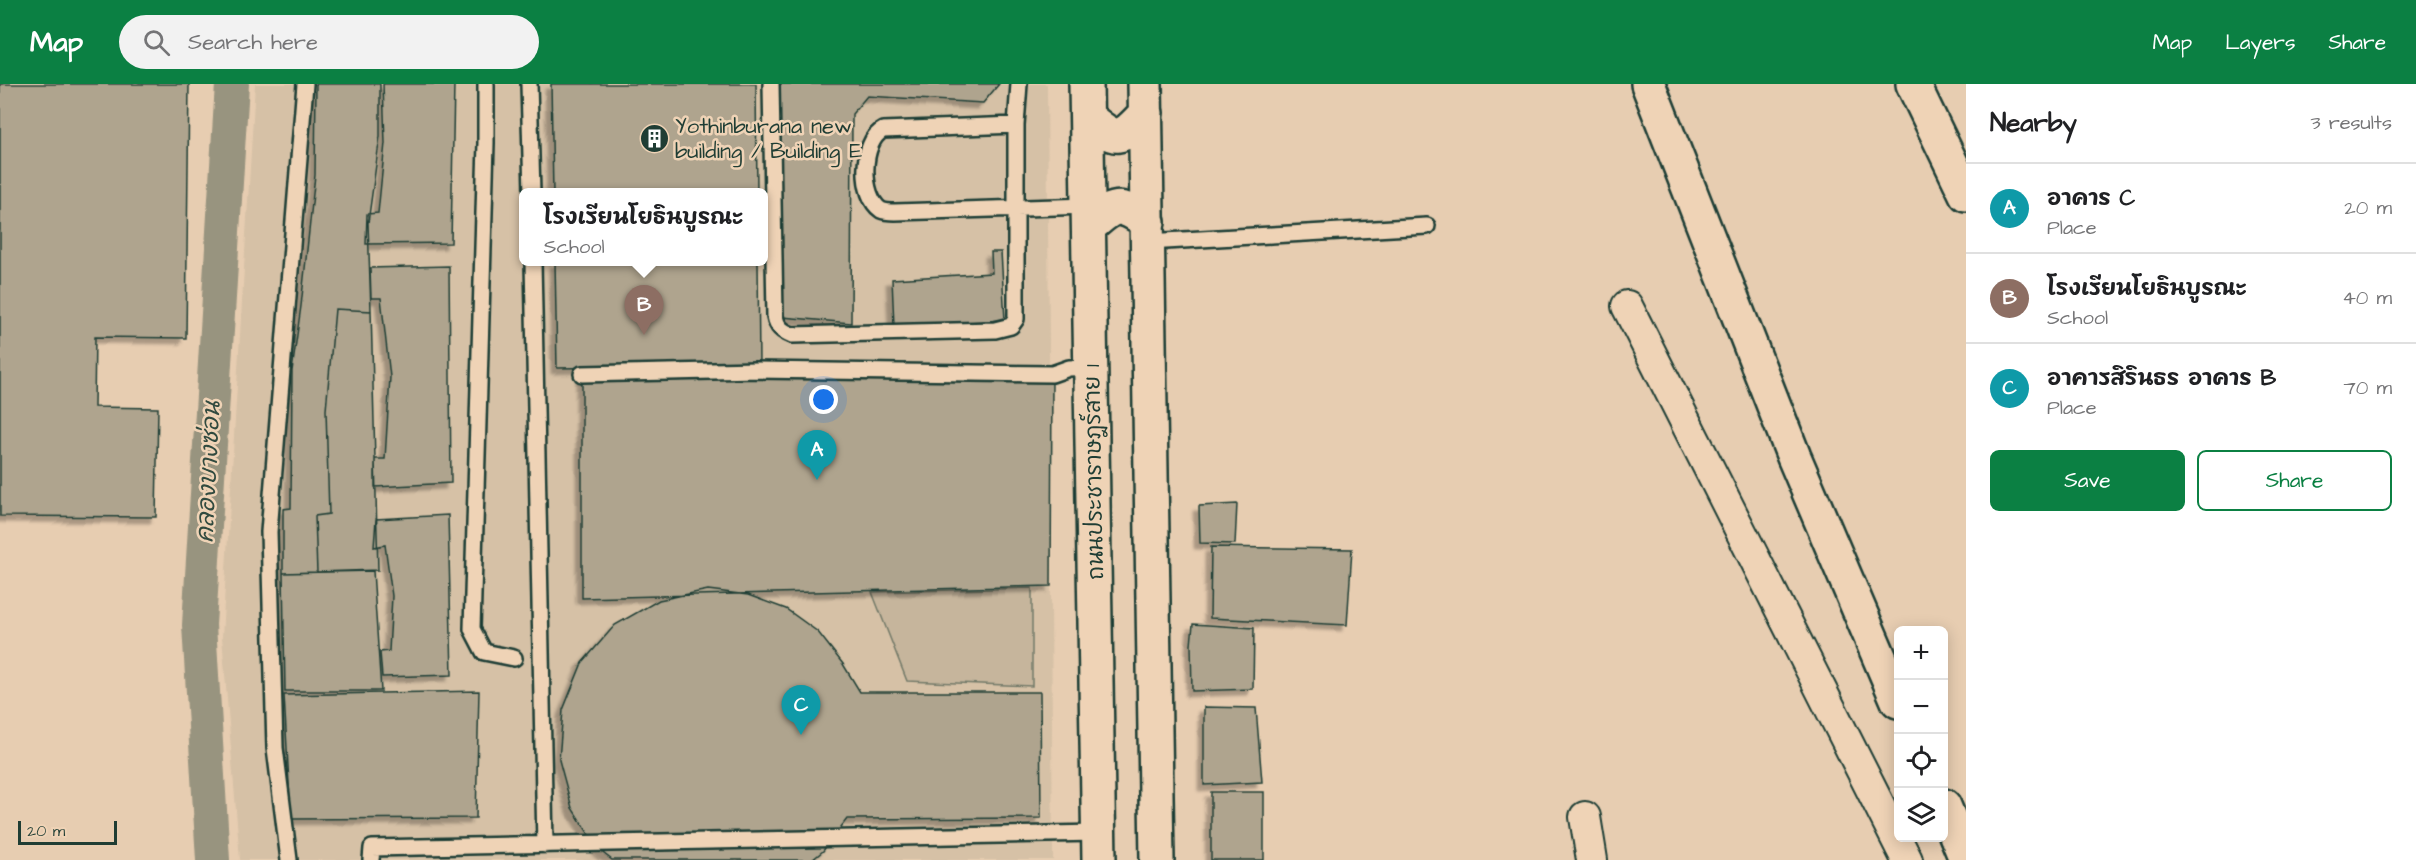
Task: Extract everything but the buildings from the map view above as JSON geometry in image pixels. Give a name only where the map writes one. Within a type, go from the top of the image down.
[{"type":"main road","name":"ถนนประชาราษฎร์สาย 1","points":[[1086,84],[1099,847]]},
{"type":"main road","points":[[1648,84],[1794,457],[1894,689]]},
{"type":"main road","points":[[1913,84],[1966,194]]},
{"type":"main road","points":[[1087,117],[1108,134],[1117,136],[1128,133],[1146,98]]},
{"type":"main road","points":[[1146,98],[1157,860]]},
{"type":"main road","points":[[1089,216],[1119,206],[1129,209],[1148,232]]},
{"type":"main road","points":[[1948,816],[1966,859]]},
{"type":"street","points":[[1627,306],[1907,860]]},
{"type":"street","points":[[1584,817],[1592,860]]},
{"type":"lane","points":[[289,860],[275,748],[269,532],[305,84]]},
{"type":"lane","points":[[486,84],[472,629],[484,652],[514,658]]},
{"type":"lane","points":[[529,84],[532,188]]},
{"type":"lane","points":[[771,84],[775,316],[776,323],[792,335],[995,330],[1011,326],[1016,319],[1016,125],[1019,84]]},
{"type":"lane","points":[[1016,125],[883,130],[876,134],[870,142],[866,169],[870,194],[876,205],[886,212],[1017,207],[1089,216]]},
{"type":"lane","points":[[1148,232],[1427,226]]},
{"type":"lane","points":[[533,266],[545,845]]},
{"type":"lane","points":[[582,374],[756,370],[1052,374],[1069,368],[1092,368]]},
{"type":"lane","points":[[371,860],[372,849],[545,845],[1099,847]]},
{"type":"shaded area","points":[[255,84],[1047,84],[1053,860],[240,860],[222,637]]},
{"type":"shaded area","points":[[1032,588],[1032,686],[907,681],[872,592]]},
{"type":"waterway","name":"คลองบางซ่อน","points":[[213,860],[199,625],[232,84]]},
{"type":"place","name":"Yothinburana new building / Building E","points":[[654,138]]},
{"type":"place","name":"โรงเรียนโยธินบูรณะ","points":[[644,335]]},
{"type":"place","name":"อาคาร C","points":[[817,480]]},
{"type":"place","name":"อาคารสิรินธร อาคาร B","points":[[801,735]]}]
